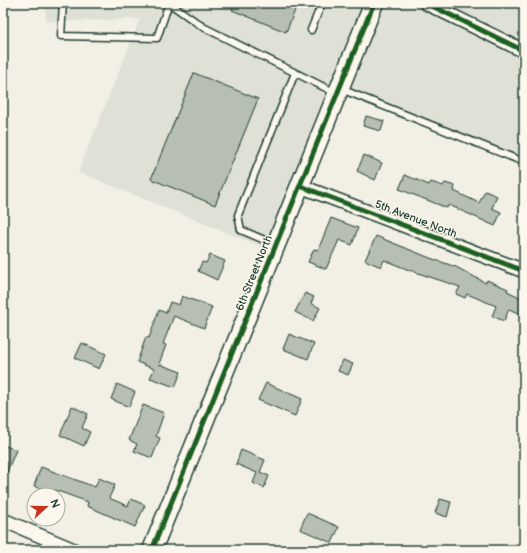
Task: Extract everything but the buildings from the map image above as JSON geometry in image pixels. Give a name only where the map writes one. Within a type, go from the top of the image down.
[{"type":"street","name":"6th Street North","points":[[152,550],[374,3]]},
{"type":"street","points":[[426,3],[524,51]]},
{"type":"street","name":"5th Avenue North","points":[[300,186],[524,271]]},
{"type":"street","points":[[3,520],[74,550]]},
{"type":"lane","points":[[63,3],[61,36],[157,38],[170,3],[203,27],[295,73],[338,91],[524,162]]},
{"type":"lane","points":[[311,30],[322,3]]},
{"type":"lane","points":[[276,245],[241,230],[238,215],[295,73]]},
{"type":"shaded area","points":[[45,3],[524,3],[524,159],[331,80],[264,248],[78,172],[140,19],[46,22]]},
{"type":"cycle path","points":[[152,550],[374,3]]},
{"type":"cycle path","points":[[426,3],[524,51]]},
{"type":"cycle path","points":[[300,186],[524,271]]}]
